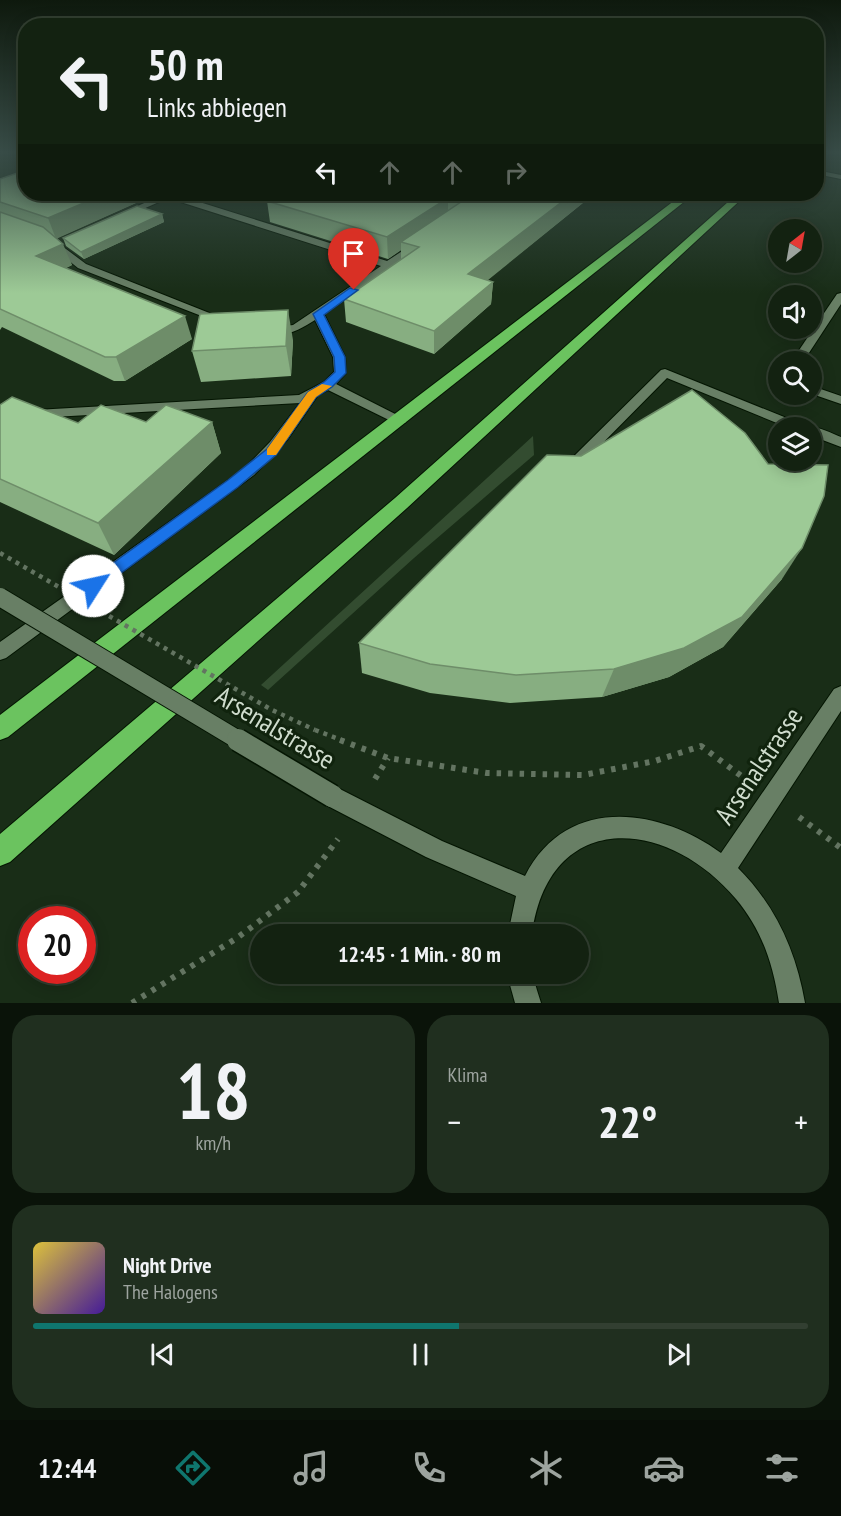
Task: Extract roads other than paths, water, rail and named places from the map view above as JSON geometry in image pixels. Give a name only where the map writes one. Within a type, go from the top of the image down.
[{"type":"highway","points":[[0,729],[680,201]]},
{"type":"highway","points":[[0,852],[401,503],[734,201]]},
{"type":"street","points":[[117,218],[154,201]]},
{"type":"street","points":[[191,201],[389,265]]},
{"type":"street","points":[[45,240],[61,242],[82,266],[205,315],[234,324]]},
{"type":"street","points":[[262,330],[278,331],[296,328],[424,240]]},
{"type":"street","points":[[804,351],[841,297]]},
{"type":"street","points":[[0,416],[268,403],[302,399],[328,385],[340,373],[339,357],[318,314]]},
{"type":"street","points":[[573,465],[665,373],[775,417]]},
{"type":"street","points":[[328,385],[400,420]]},
{"type":"street","points":[[822,393],[841,400]]},
{"type":"street","points":[[0,652],[249,472],[289,431],[312,395]]},
{"type":"street","points":[[822,435],[841,442]]},
{"type":"street","name":"Arsenalstrasse","points":[[0,597],[332,796],[434,849],[529,891]]},
{"type":"street","name":"Arsenalstrasse","points":[[724,868],[841,695]]},
{"type":"street","points":[[521,924],[529,891],[546,862],[569,841],[597,829],[628,826],[660,832],[693,846],[724,868],[753,902],[776,942],[791,988],[792,1003]]},
{"type":"street","points":[[523,984],[528,1003]]}]
